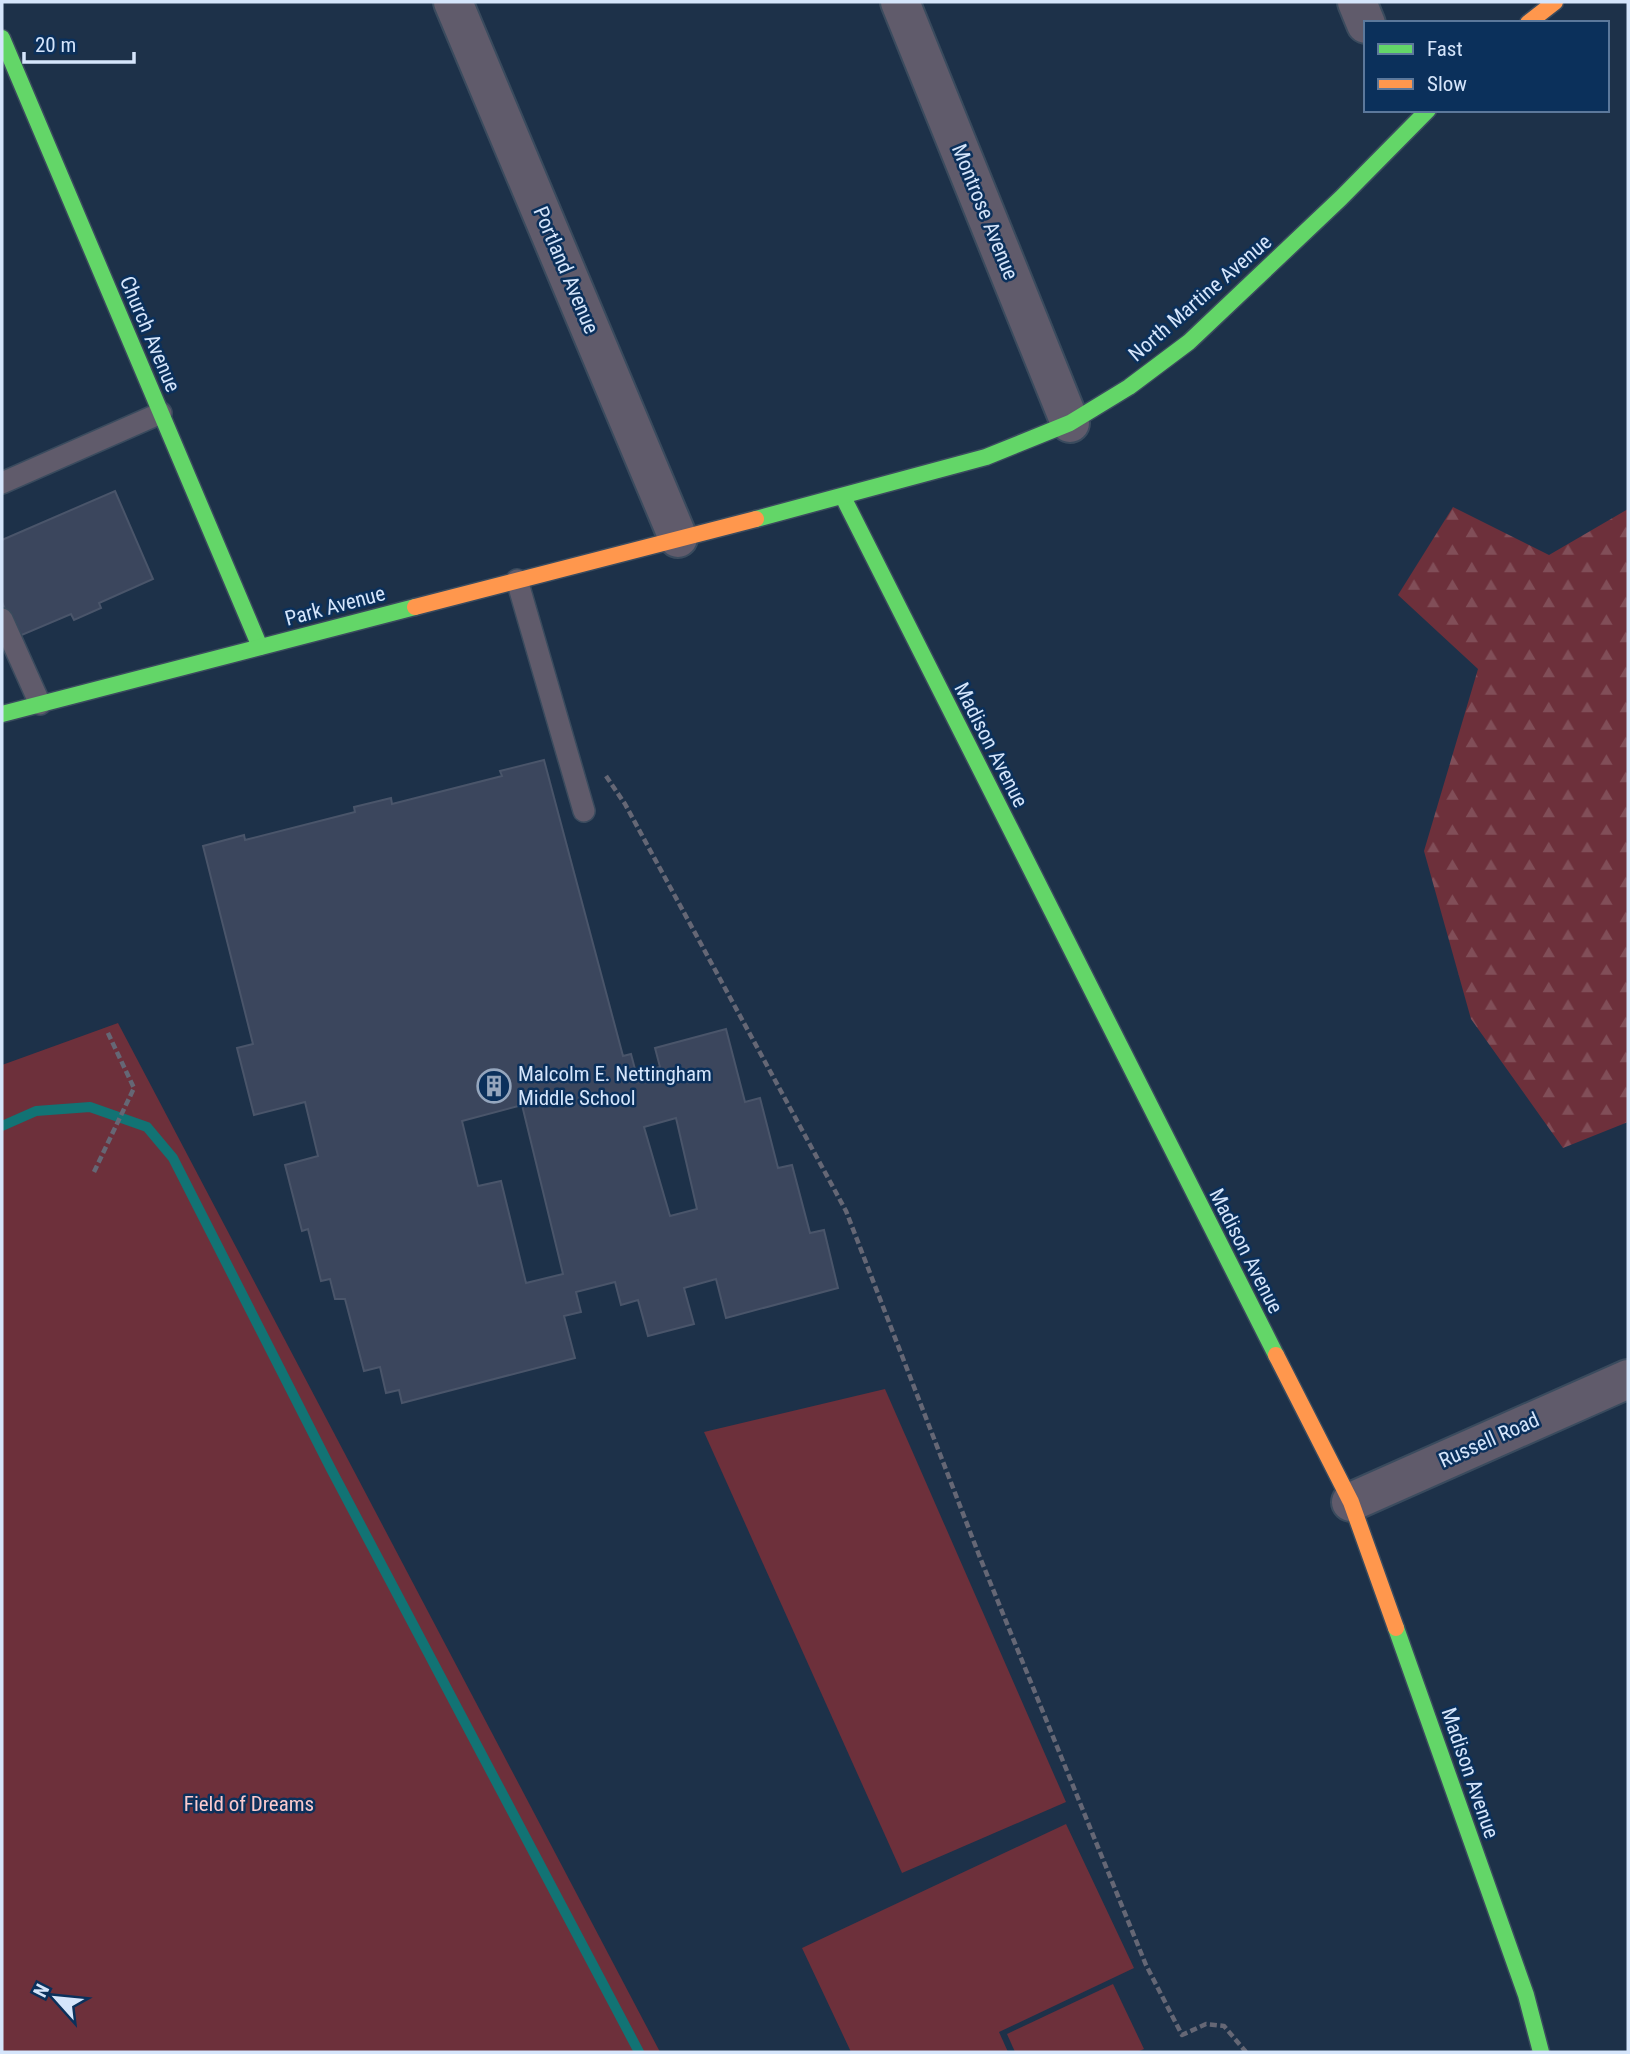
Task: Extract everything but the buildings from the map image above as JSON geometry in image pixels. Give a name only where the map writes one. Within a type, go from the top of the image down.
[{"type":"street","name":"Portland Avenue","points":[[453,2],[678,538]]},
{"type":"street","name":"Montrose Avenue","points":[[900,2],[1070,423]]},
{"type":"street","points":[[1357,2],[1365,21]]},
{"type":"street","points":[[1531,21],[1555,2]]},
{"type":"street","name":"Church Avenue","points":[[2,38],[260,647]]},
{"type":"street","name":"North Martine Avenue","points":[[678,538],[843,497],[986,457],[1070,423],[1129,387],[1189,342],[1322,216],[1412,116]]},
{"type":"street","name":"Madison Avenue","points":[[843,497],[1351,1502],[1526,1995],[1541,2052]]},
{"type":"street","name":"Park Avenue","points":[[2,714],[678,538]]},
{"type":"street","name":"Russell Road","points":[[1351,1502],[1628,1379]]},
{"type":"lane","points":[[2,483],[161,413]]},
{"type":"lane","points":[[517,580],[584,811]]},
{"type":"lane","points":[[2,619],[40,704]]},
{"type":"path","points":[[603,771],[625,804],[846,1211],[979,1555],[1146,1965],[1182,2035],[1206,2024],[1224,2026],[1246,2052]]},
{"type":"path","points":[[94,1172],[134,1088],[107,1031]]},
{"type":"green space","points":[[1453,507],[1549,555],[1628,509],[1628,1122],[1563,1148],[1471,1019],[1424,851],[1478,669],[1398,595]]},
{"type":"green space","name":"Field of Dreams","points":[[118,1023],[660,2052],[2,2052],[2,1065]]},
{"type":"green space","points":[[885,1389],[1066,1802],[902,1873],[704,1432]]},
{"type":"green space","points":[[1066,1824],[1134,1968],[999,2032],[1008,2052],[851,2052],[802,1948]]},
{"type":"green space","points":[[1113,1984],[1144,2049],[1137,2052],[1015,2052],[1007,2034]]},
{"type":"waterway","points":[[2,1126],[36,1111],[90,1107],[147,1127],[173,1158],[331,1469],[639,2052]]},
{"type":"traffic: fast","points":[[2,38],[260,647]]},
{"type":"traffic: fast","points":[[756,519],[986,457],[1070,423],[1129,387],[1189,342],[1341,198],[1426,112]]},
{"type":"traffic: fast","points":[[843,497],[1276,1355]]},
{"type":"traffic: fast","points":[[2,714],[415,607]]},
{"type":"traffic: fast","points":[[1396,1628],[1526,1995],[1541,2052]]},
{"type":"traffic: slow","points":[[1531,21],[1555,2]]},
{"type":"traffic: slow","points":[[415,607],[756,519]]},
{"type":"traffic: slow","points":[[1276,1355],[1351,1502],[1396,1628]]},
{"type":"place","name":"Malcolm E. Nettingham Middle School","points":[[494,1086]]}]
